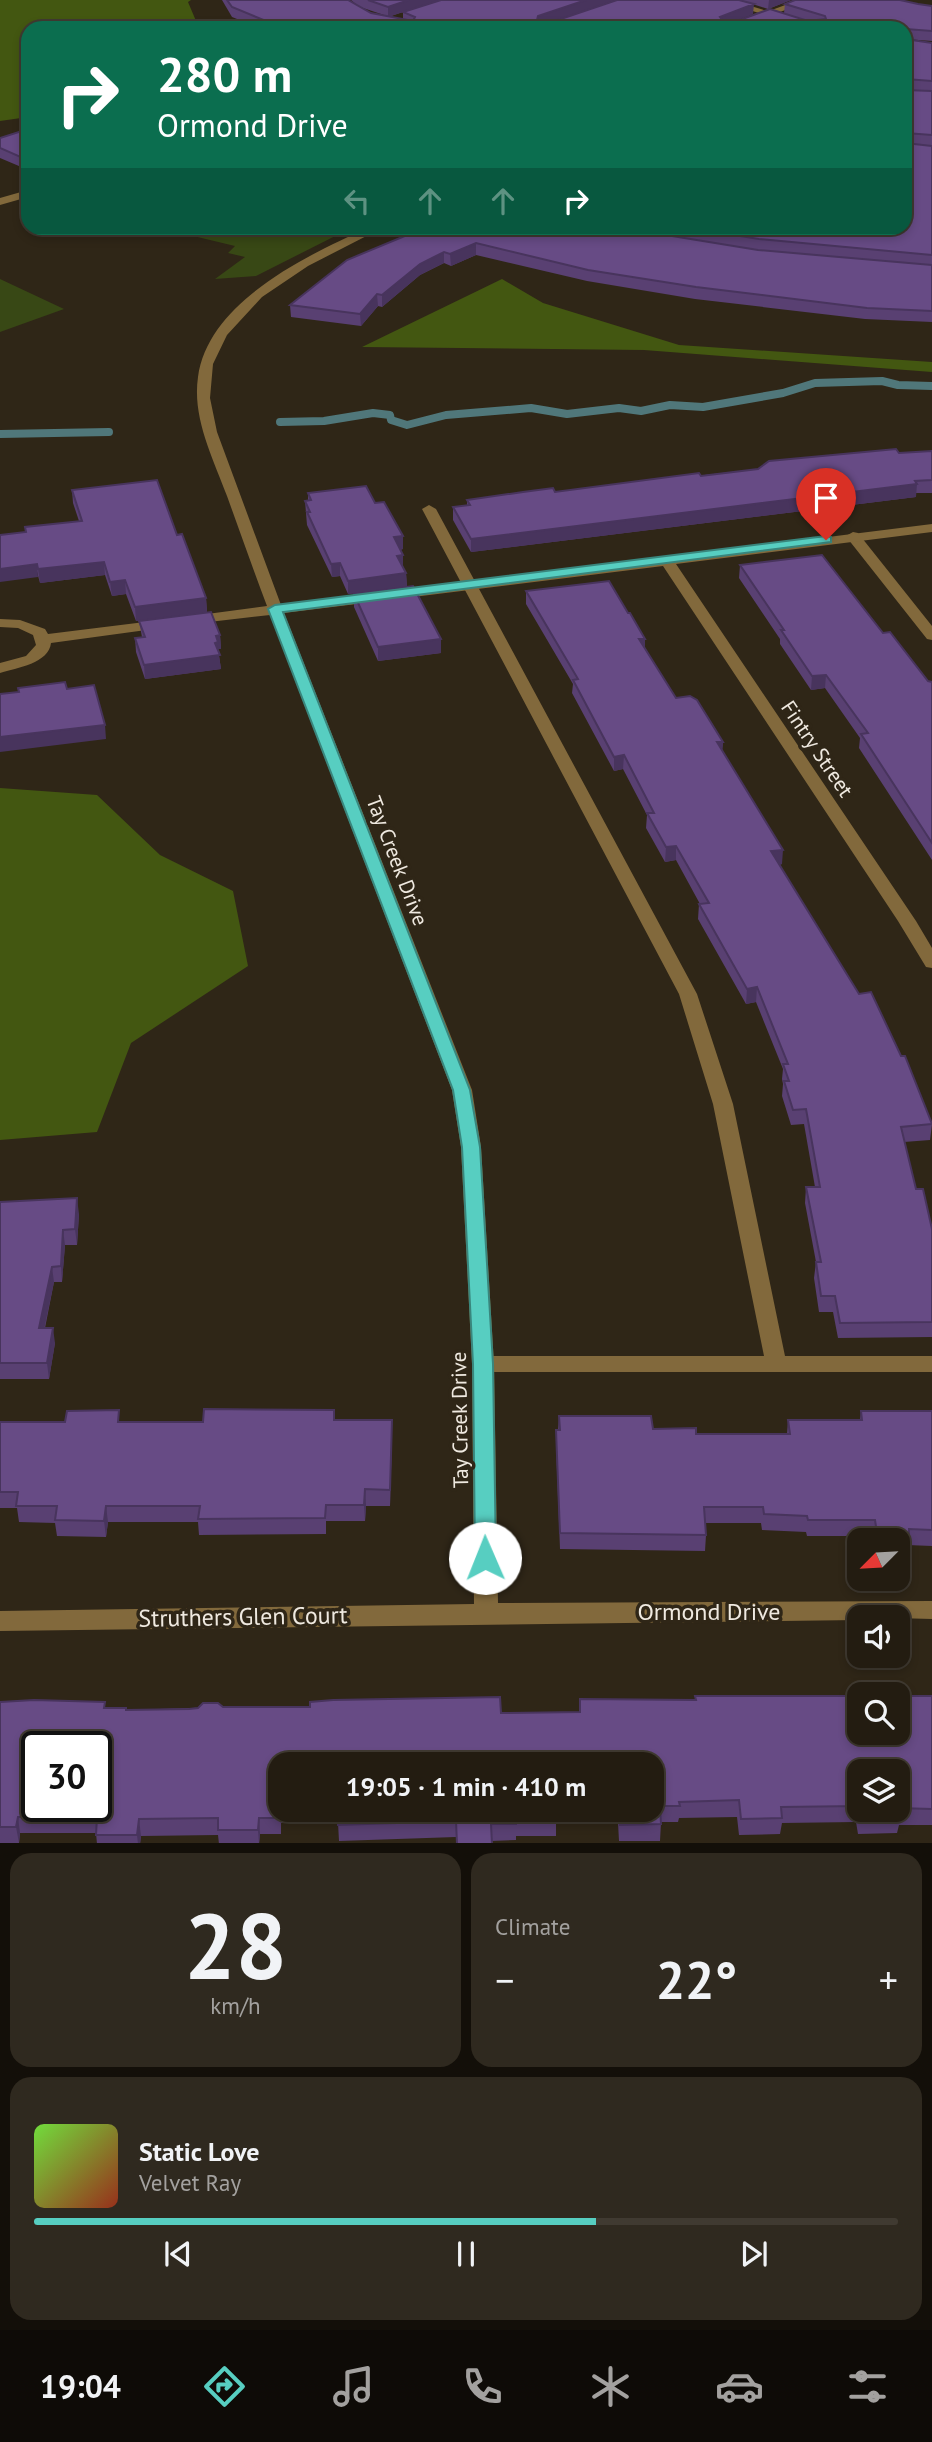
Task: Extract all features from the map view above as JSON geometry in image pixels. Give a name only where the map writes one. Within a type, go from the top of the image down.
[{"type":"street","points":[[720,0],[793,21]]},
{"type":"street","points":[[748,21],[808,0]]},
{"type":"street","points":[[0,202],[21,195]]},
{"type":"street","name":"Tay Creek Drive","points":[[362,235],[284,275],[230,325],[208,359],[203,388],[205,412],[275,609],[462,1090],[471,1147],[483,1364],[486,1613]]},
{"type":"street","points":[[429,509],[688,994],[723,1104],[776,1364]]},
{"type":"street","points":[[44,639],[932,528]]},
{"type":"street","points":[[853,536],[932,636]]},
{"type":"street","name":"Fintry Street","points":[[666,560],[932,963]]},
{"type":"street","points":[[0,623],[32,627],[44,639],[44,646],[31,659],[0,668]]},
{"type":"street","points":[[483,1364],[932,1364]]},
{"type":"street","name":"Ormond Drive","points":[[486,1613],[932,1610]]},
{"type":"street","name":"Struthers Glen Court","points":[[0,1621],[486,1613]]},
{"type":"green space","points":[[0,0],[191,0],[188,2],[196,21],[21,21],[21,118],[0,121]]},
{"type":"green space","points":[[189,235],[337,235],[256,276],[215,279],[245,257],[228,253],[235,246]]},
{"type":"green space","points":[[0,279],[64,309],[0,332]]},
{"type":"green space","points":[[502,279],[543,303],[679,345],[932,362],[932,372],[644,350],[362,347]]},
{"type":"green space","points":[[0,788],[97,795],[160,855],[233,891],[248,966],[131,1043],[97,1132],[0,1140]]},
{"type":"building","points":[[227,0],[348,0],[371,13],[413,21],[266,21],[232,7]]},
{"type":"building","points":[[368,0],[409,0],[388,7]]},
{"type":"building","points":[[441,0],[586,0],[538,16],[537,20],[555,21],[413,21],[415,17],[403,12]]},
{"type":"building","points":[[617,0],[739,0],[754,4],[720,17],[723,21],[555,21]]},
{"type":"building","points":[[795,0],[900,0],[932,6],[932,31],[912,29],[912,21],[808,21],[826,19],[825,16],[785,4]]},
{"type":"building","points":[[770,9],[808,21],[737,21]]},
{"type":"building","points":[[912,40],[932,43],[932,81],[912,79]]},
{"type":"building","points":[[912,90],[932,91],[932,135],[912,133]]},
{"type":"building","points":[[21,131],[21,157],[0,148],[0,138]]},
{"type":"building","points":[[912,144],[932,146],[932,255],[734,235],[912,235]]},
{"type":"building","points":[[407,235],[666,235],[758,250],[932,265],[932,311],[867,308],[696,287],[588,270],[476,243],[450,254],[444,252],[420,264],[382,295],[377,294],[360,314],[290,305],[347,260]]},
{"type":"building","points":[[896,449],[899,453],[932,451],[932,480],[471,539],[453,507],[470,505],[467,500],[553,488],[555,492],[699,473],[701,476],[758,469],[769,461]]},
{"type":"building","points":[[157,480],[177,535],[182,534],[206,598],[135,607],[125,580],[110,582],[104,562],[38,569],[37,564],[0,569],[0,535],[26,532],[25,527],[82,521],[72,490]]},
{"type":"building","points":[[366,486],[375,503],[384,502],[403,536],[394,537],[403,555],[397,556],[406,573],[348,581],[340,563],[331,564],[307,512],[310,512],[305,501],[311,500],[308,493]]},
{"type":"building","points":[[822,555],[883,633],[890,632],[928,681],[932,682],[932,843],[861,734],[868,733],[826,675],[812,676],[740,565]]},
{"type":"building","points":[[609,581],[645,639],[639,639],[676,698],[690,696],[697,700],[723,742],[717,742],[783,850],[771,851],[859,994],[871,992],[901,1056],[905,1056],[932,1124],[901,1127],[916,1189],[923,1189],[932,1229],[932,1322],[840,1323],[835,1296],[821,1296],[816,1262],[821,1262],[806,1187],[820,1187],[806,1109],[793,1110],[784,1081],[789,1081],[783,1064],[788,1064],[757,987],[747,989],[699,904],[709,903],[676,846],[666,847],[647,813],[654,813],[624,755],[614,757],[573,680],[578,679],[526,591]]},
{"type":"building","points":[[413,586],[441,639],[378,647],[354,594]]},
{"type":"building","points":[[211,612],[220,635],[216,636],[218,642],[215,643],[220,655],[144,665],[135,638],[145,637],[139,621]]},
{"type":"building","points":[[65,682],[67,689],[94,685],[105,725],[0,737],[0,694],[19,692],[18,688]]},
{"type":"building","points":[[77,1198],[75,1229],[63,1230],[61,1266],[52,1267],[39,1328],[53,1328],[47,1363],[0,1363],[0,1202]]},
{"type":"building","points":[[204,1409],[334,1410],[334,1420],[392,1420],[390,1490],[365,1489],[364,1505],[326,1505],[325,1518],[198,1519],[200,1506],[106,1506],[104,1521],[55,1520],[57,1506],[16,1506],[18,1492],[0,1492],[0,1422],[65,1422],[67,1411],[119,1410],[118,1422],[203,1422]]},
{"type":"building","points":[[861,1411],[932,1411],[932,1530],[876,1528],[875,1520],[808,1520],[807,1516],[764,1514],[763,1507],[704,1507],[706,1535],[560,1533],[556,1430],[560,1430],[559,1416],[651,1416],[653,1429],[696,1428],[696,1434],[790,1434],[788,1420],[862,1420]]},
{"type":"building","points":[[695,1696],[847,1696],[847,1745],[910,1745],[910,1696],[932,1696],[932,1809],[910,1808],[910,1759],[847,1759],[847,1806],[781,1807],[782,1818],[741,1819],[739,1800],[679,1802],[680,1806],[664,1806],[664,1752],[268,1752],[268,1818],[259,1818],[258,1830],[218,1830],[218,1818],[139,1819],[137,1835],[96,1835],[97,1822],[112,1822],[112,1731],[21,1731],[21,1817],[18,1817],[16,1827],[0,1827],[0,1702],[105,1702],[104,1708],[126,1710],[189,1709],[198,1708],[203,1703],[218,1703],[223,1707],[310,1707],[310,1702],[333,1700],[500,1697],[501,1713],[580,1712],[580,1699],[696,1700]]},
{"type":"building","points":[[338,1822],[426,1822],[338,1825]]},
{"type":"building","points":[[456,1822],[516,1822],[491,1824],[492,1843],[457,1843]]},
{"type":"building","points":[[620,1822],[661,1824],[620,1825]]},
{"type":"waterway","points":[[280,422],[324,421],[373,413],[390,415],[391,420],[407,425],[446,415],[531,408],[567,414],[619,408],[641,411],[670,405],[703,407],[783,393],[815,383],[882,381],[898,385],[932,386]]},
{"type":"waterway","points":[[0,434],[109,432]]},
{"type":"route","points":[[485,1558],[483,1364],[471,1147],[462,1090],[275,609],[826,540]]}]
